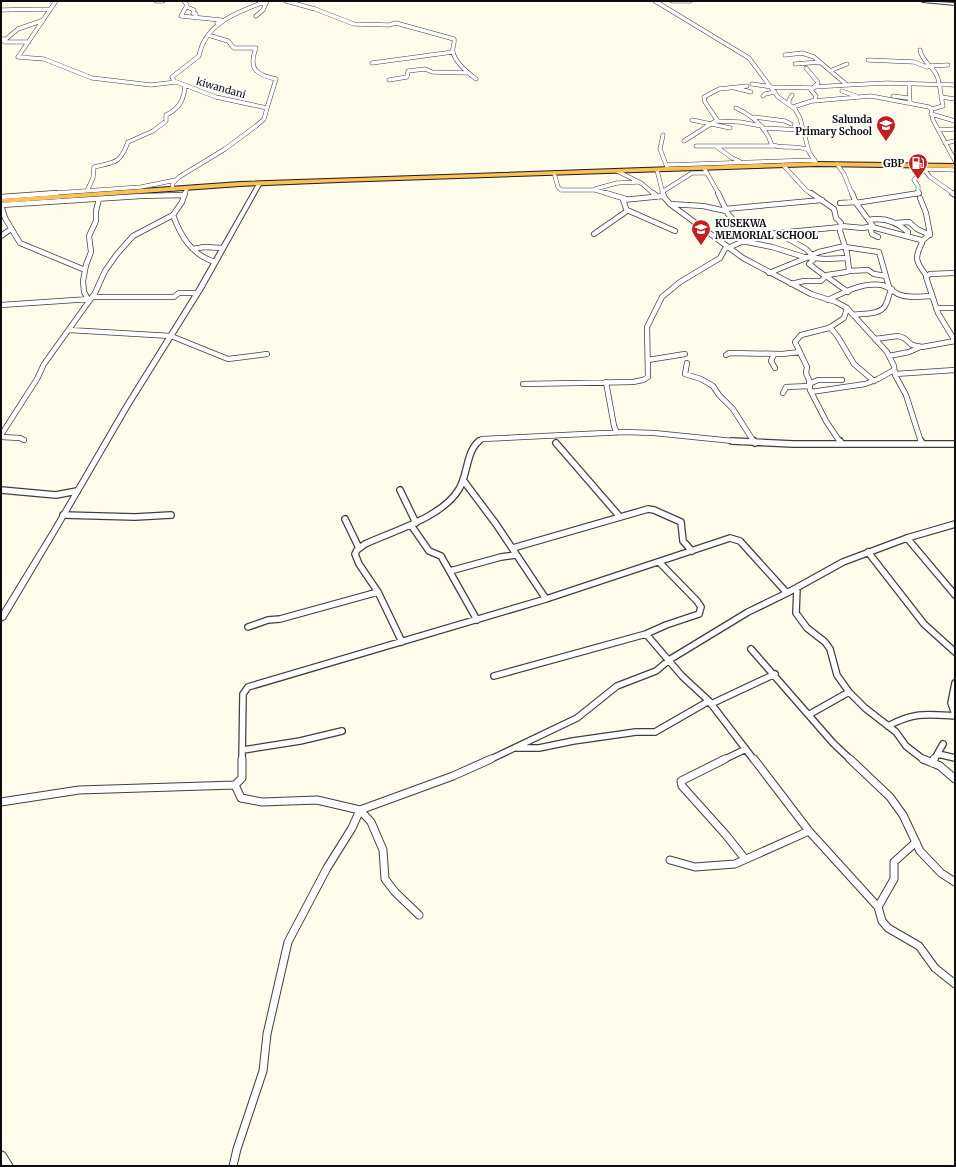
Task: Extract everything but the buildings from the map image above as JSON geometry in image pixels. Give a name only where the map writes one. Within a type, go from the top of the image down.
[{"type":"highway","points":[[1,201],[260,183],[657,170],[668,167],[705,171],[816,162],[922,168],[955,166]]},
{"type":"street","points":[[56,1],[18,56],[44,58],[92,78],[151,84],[168,84],[176,82]]},
{"type":"street","points":[[156,1],[164,1]]},
{"type":"street","points":[[184,1],[187,7],[193,9],[193,13],[196,14],[196,18]]},
{"type":"street","points":[[256,16],[263,10],[267,1]]},
{"type":"street","name":"kiwandani","points":[[267,1],[243,10],[215,26],[201,45],[199,56],[172,77],[172,80],[176,82],[216,97],[267,108]]},
{"type":"street","points":[[286,1],[315,9],[354,24],[389,25],[396,23],[454,39],[455,42],[453,52],[468,73],[476,79]]},
{"type":"street","points":[[655,1],[680,18],[746,54],[775,92],[782,100],[791,106],[813,101],[856,96],[892,96],[908,98]]},
{"type":"street","points":[[672,1],[690,1]]},
{"type":"street","points":[[923,1],[955,4]]},
{"type":"street","points":[[187,7],[181,16],[221,20],[215,26]]},
{"type":"street","points":[[1,10],[50,9]]},
{"type":"street","points":[[1,39],[6,39],[18,29],[42,21]]},
{"type":"street","points":[[1,197],[142,187],[176,180],[225,149],[256,126],[264,119],[276,80],[268,78],[254,70],[252,59],[256,48],[234,48],[228,41],[208,35]]},
{"type":"street","points":[[1,39],[4,42],[29,42]]},
{"type":"street","points":[[920,50],[922,57],[937,76],[942,98],[943,107],[931,112]]},
{"type":"street","points":[[372,63],[453,52]]},
{"type":"street","points":[[785,55],[805,54],[816,58],[847,85]]},
{"type":"street","points":[[868,60],[914,62],[929,67],[948,65]]},
{"type":"street","points":[[795,64],[820,62]]},
{"type":"street","points":[[832,71],[847,64]]},
{"type":"street","points":[[806,68],[810,70],[818,81],[818,83],[811,90],[816,96],[813,101]]},
{"type":"street","points":[[389,80],[407,78],[408,71],[422,69],[447,73],[468,73]]},
{"type":"street","points":[[758,85],[764,79]]},
{"type":"street","points":[[752,84],[771,87],[814,88],[882,83],[955,85]]},
{"type":"street","points":[[909,83],[910,90],[908,98],[910,103]]},
{"type":"street","points":[[758,85],[762,93],[775,92]]},
{"type":"street","points":[[853,85],[857,91],[865,96]]},
{"type":"street","points":[[87,191],[93,178],[94,167],[116,162],[124,153],[127,143],[153,131],[166,121],[166,115],[172,113],[180,105],[185,93],[185,86]]},
{"type":"street","points":[[717,121],[705,102],[704,97],[715,90],[747,86]]},
{"type":"street","points":[[733,87],[751,92]]},
{"type":"street","points":[[834,87],[856,96]]},
{"type":"street","points":[[842,91],[845,97]]},
{"type":"street","points":[[792,95],[789,100],[791,106],[800,118],[802,130],[809,150],[816,162]]},
{"type":"street","points":[[892,96],[910,103],[927,107],[931,112],[938,130],[955,161]]},
{"type":"street","points":[[942,98],[955,99]]},
{"type":"street","points":[[736,108],[754,118],[762,127],[769,138],[770,143],[774,146]]},
{"type":"street","points":[[931,112],[955,121]]},
{"type":"street","points":[[754,118],[785,121],[792,124]]},
{"type":"street","points":[[692,120],[730,128]]},
{"type":"street","points":[[684,142],[717,121],[740,122],[762,127],[802,130]]},
{"type":"street","points":[[938,130],[955,129]]},
{"type":"street","points":[[663,135],[660,149],[668,167],[744,162],[816,162]]},
{"type":"street","points":[[945,143],[955,141]]},
{"type":"street","points":[[696,146],[774,146],[799,147],[809,150]]},
{"type":"street","points":[[717,147],[732,158],[744,162]]},
{"type":"street","points":[[837,164],[844,174],[856,202],[872,224],[872,234],[878,238]]},
{"type":"street","points":[[783,165],[806,190],[834,209],[836,218],[841,224],[841,236],[845,247],[848,271]]},
{"type":"street","points":[[922,168],[955,170]]},
{"type":"street","points":[[922,168],[930,178],[955,195]]},
{"type":"street","points":[[840,203],[919,194],[918,186],[914,180],[922,168]]},
{"type":"street","points":[[657,170],[661,195]]},
{"type":"street","points":[[617,171],[661,195],[670,204],[727,248],[791,284],[847,308],[889,356],[906,395],[922,444]]},
{"type":"street","points":[[675,231],[627,210],[622,201],[627,199],[661,195],[668,187],[692,173],[705,171],[726,210],[751,238]]},
{"type":"street","points":[[554,173],[558,187],[561,190],[594,190],[616,184],[638,182]]},
{"type":"street","points":[[172,189],[173,183],[176,180]]},
{"type":"street","points":[[1,618],[64,515],[127,406],[172,336],[260,183]]},
{"type":"street","points":[[24,440],[20,438],[1,436],[44,364],[90,298],[114,257],[127,242],[140,231],[174,215],[187,188]]},
{"type":"street","points":[[594,190],[627,199]]},
{"type":"street","points":[[85,270],[23,245],[11,229],[5,218],[1,205],[141,196],[184,195]]},
{"type":"street","points":[[920,198],[928,219],[930,235]]},
{"type":"street","points":[[90,298],[84,292],[83,285],[85,270],[91,249],[89,236],[96,221],[96,211],[99,199]]},
{"type":"street","points":[[670,204],[703,206],[726,210],[822,200]]},
{"type":"street","points":[[594,234],[627,210]]},
{"type":"street","points":[[174,215],[177,225],[193,249],[200,256],[215,262]]},
{"type":"street","points":[[869,220],[881,218],[894,223],[906,231],[907,235]]},
{"type":"street","points":[[894,223],[909,222],[917,229],[930,235]]},
{"type":"street","points":[[524,384],[606,382],[646,379],[649,374],[648,323],[662,297],[680,282],[720,258],[727,248],[757,235],[841,227],[871,227],[907,235],[922,241]]},
{"type":"street","points":[[1,236],[11,229]]},
{"type":"street","points":[[778,234],[806,249],[811,257],[809,264],[848,292]]},
{"type":"street","points":[[889,356],[909,352],[920,347],[955,341],[948,332],[936,308],[926,275],[922,270],[917,257],[917,252],[922,241],[930,235]]},
{"type":"street","points":[[742,241],[751,244],[776,247],[790,254],[811,257],[847,258]]},
{"type":"street","points":[[193,249],[204,247],[223,248]]},
{"type":"street","points":[[769,272],[811,257],[819,252],[845,247],[878,251],[891,288],[899,295],[932,296]]},
{"type":"street","points":[[791,284],[804,280],[821,281],[825,276],[848,271],[868,270],[874,274],[886,276]]},
{"type":"street","points":[[926,275],[955,273]]},
{"type":"street","points":[[828,300],[864,286],[891,288]]},
{"type":"street","points":[[853,315],[881,312],[885,307],[891,288]]},
{"type":"street","points":[[1,305],[90,298],[174,297],[179,293],[197,294]]},
{"type":"street","points":[[841,444],[826,421],[811,392],[806,373],[807,367],[795,342],[798,337],[830,327],[844,318],[847,308]]},
{"type":"street","points":[[936,308],[955,308]]},
{"type":"street","points":[[830,327],[838,337],[854,364],[874,381]]},
{"type":"street","points":[[69,330],[172,336],[228,359],[267,354]]},
{"type":"street","points":[[875,339],[898,336],[904,338],[912,345],[920,347]]},
{"type":"street","points":[[726,355],[800,352]]},
{"type":"street","points":[[648,360],[685,354]]},
{"type":"street","points":[[774,354],[771,362],[776,368]]},
{"type":"street","points":[[687,363],[685,374],[701,379],[713,386],[716,392],[733,408],[756,442]]},
{"type":"street","points":[[811,392],[857,387],[895,372],[955,370]]},
{"type":"street","points":[[783,392],[786,386],[810,385],[818,380],[842,380]]},
{"type":"street","points":[[606,382],[614,426],[618,433]]},
{"type":"street","points":[[402,642],[378,592],[359,564],[355,554],[359,548],[413,524],[432,513],[454,496],[461,488],[469,465],[473,447],[482,439],[618,433],[654,433],[740,442],[793,444],[955,444]]},
{"type":"street","points":[[556,443],[620,517]]},
{"type":"street","points":[[463,480],[512,548],[546,599]]},
{"type":"street","points":[[1,490],[56,495],[77,491]]},
{"type":"street","points":[[400,490],[413,524],[429,551],[441,556],[477,620]]},
{"type":"street","points":[[512,548],[590,524],[648,509],[681,522],[683,541],[692,550]]},
{"type":"street","points":[[64,515],[145,517],[171,515]]},
{"type":"street","points":[[345,519],[359,548]]},
{"type":"street","points":[[236,785],[242,798],[262,802],[317,800],[360,810],[453,776],[516,748],[577,718],[617,686],[656,671],[669,660],[748,612],[797,588],[843,562],[907,538],[955,524]]},
{"type":"street","points":[[1,802],[79,790],[236,785],[242,778],[243,694],[248,688],[276,678],[546,599],[730,538],[740,540],[787,593]]},
{"type":"street","points":[[907,538],[955,595]]},
{"type":"street","points":[[868,552],[924,624],[955,652]]},
{"type":"street","points":[[450,571],[477,565],[494,559],[516,555]]},
{"type":"street","points":[[494,676],[646,634],[666,625],[699,614],[701,606],[659,562]]},
{"type":"street","points":[[797,588],[796,613],[807,628],[825,642],[830,649],[837,675],[849,692],[865,708],[896,732],[906,746],[915,754],[924,760],[940,766],[955,779]]},
{"type":"street","points":[[248,627],[268,620],[280,619],[378,592]]},
{"type":"street","points":[[646,634],[682,676],[710,702],[809,831],[878,908],[882,921],[888,928],[918,946],[935,968],[955,984]]},
{"type":"street","points":[[751,649],[810,714],[833,743],[896,804],[920,851],[941,873],[955,882]]},
{"type":"street","points":[[516,748],[539,748],[573,741],[636,732],[655,732],[710,702],[775,674]]},
{"type":"street","points":[[888,726],[908,715],[928,713],[955,715],[951,705],[951,695],[955,683]]},
{"type":"street","points":[[810,714],[849,692]]},
{"type":"street","points":[[243,750],[300,741],[342,731]]},
{"type":"street","points":[[932,763],[943,744]]},
{"type":"street","points":[[745,859],[726,834],[687,793],[682,786],[681,781],[746,749]]},
{"type":"street","points":[[938,754],[955,758]]},
{"type":"street","points":[[360,810],[371,822],[383,850],[385,879],[395,892],[419,915]]},
{"type":"street","points":[[233,1166],[236,1149],[248,1119],[262,1071],[266,1034],[288,942],[327,868],[352,828],[360,810]]},
{"type":"street","points":[[670,860],[694,867],[713,864],[728,865],[755,856],[809,831]]},
{"type":"street","points":[[878,908],[894,879],[894,862],[916,842]]},
{"type":"street","points":[[1,1156],[8,1166]]},
{"type":"place","name":"Salunda Primary School","points":[[886,142]]},
{"type":"place","name":"GBP","points":[[918,180]]},
{"type":"place","name":"KUSEKWA MEMORIAL SCHOOL","points":[[701,246]]}]
